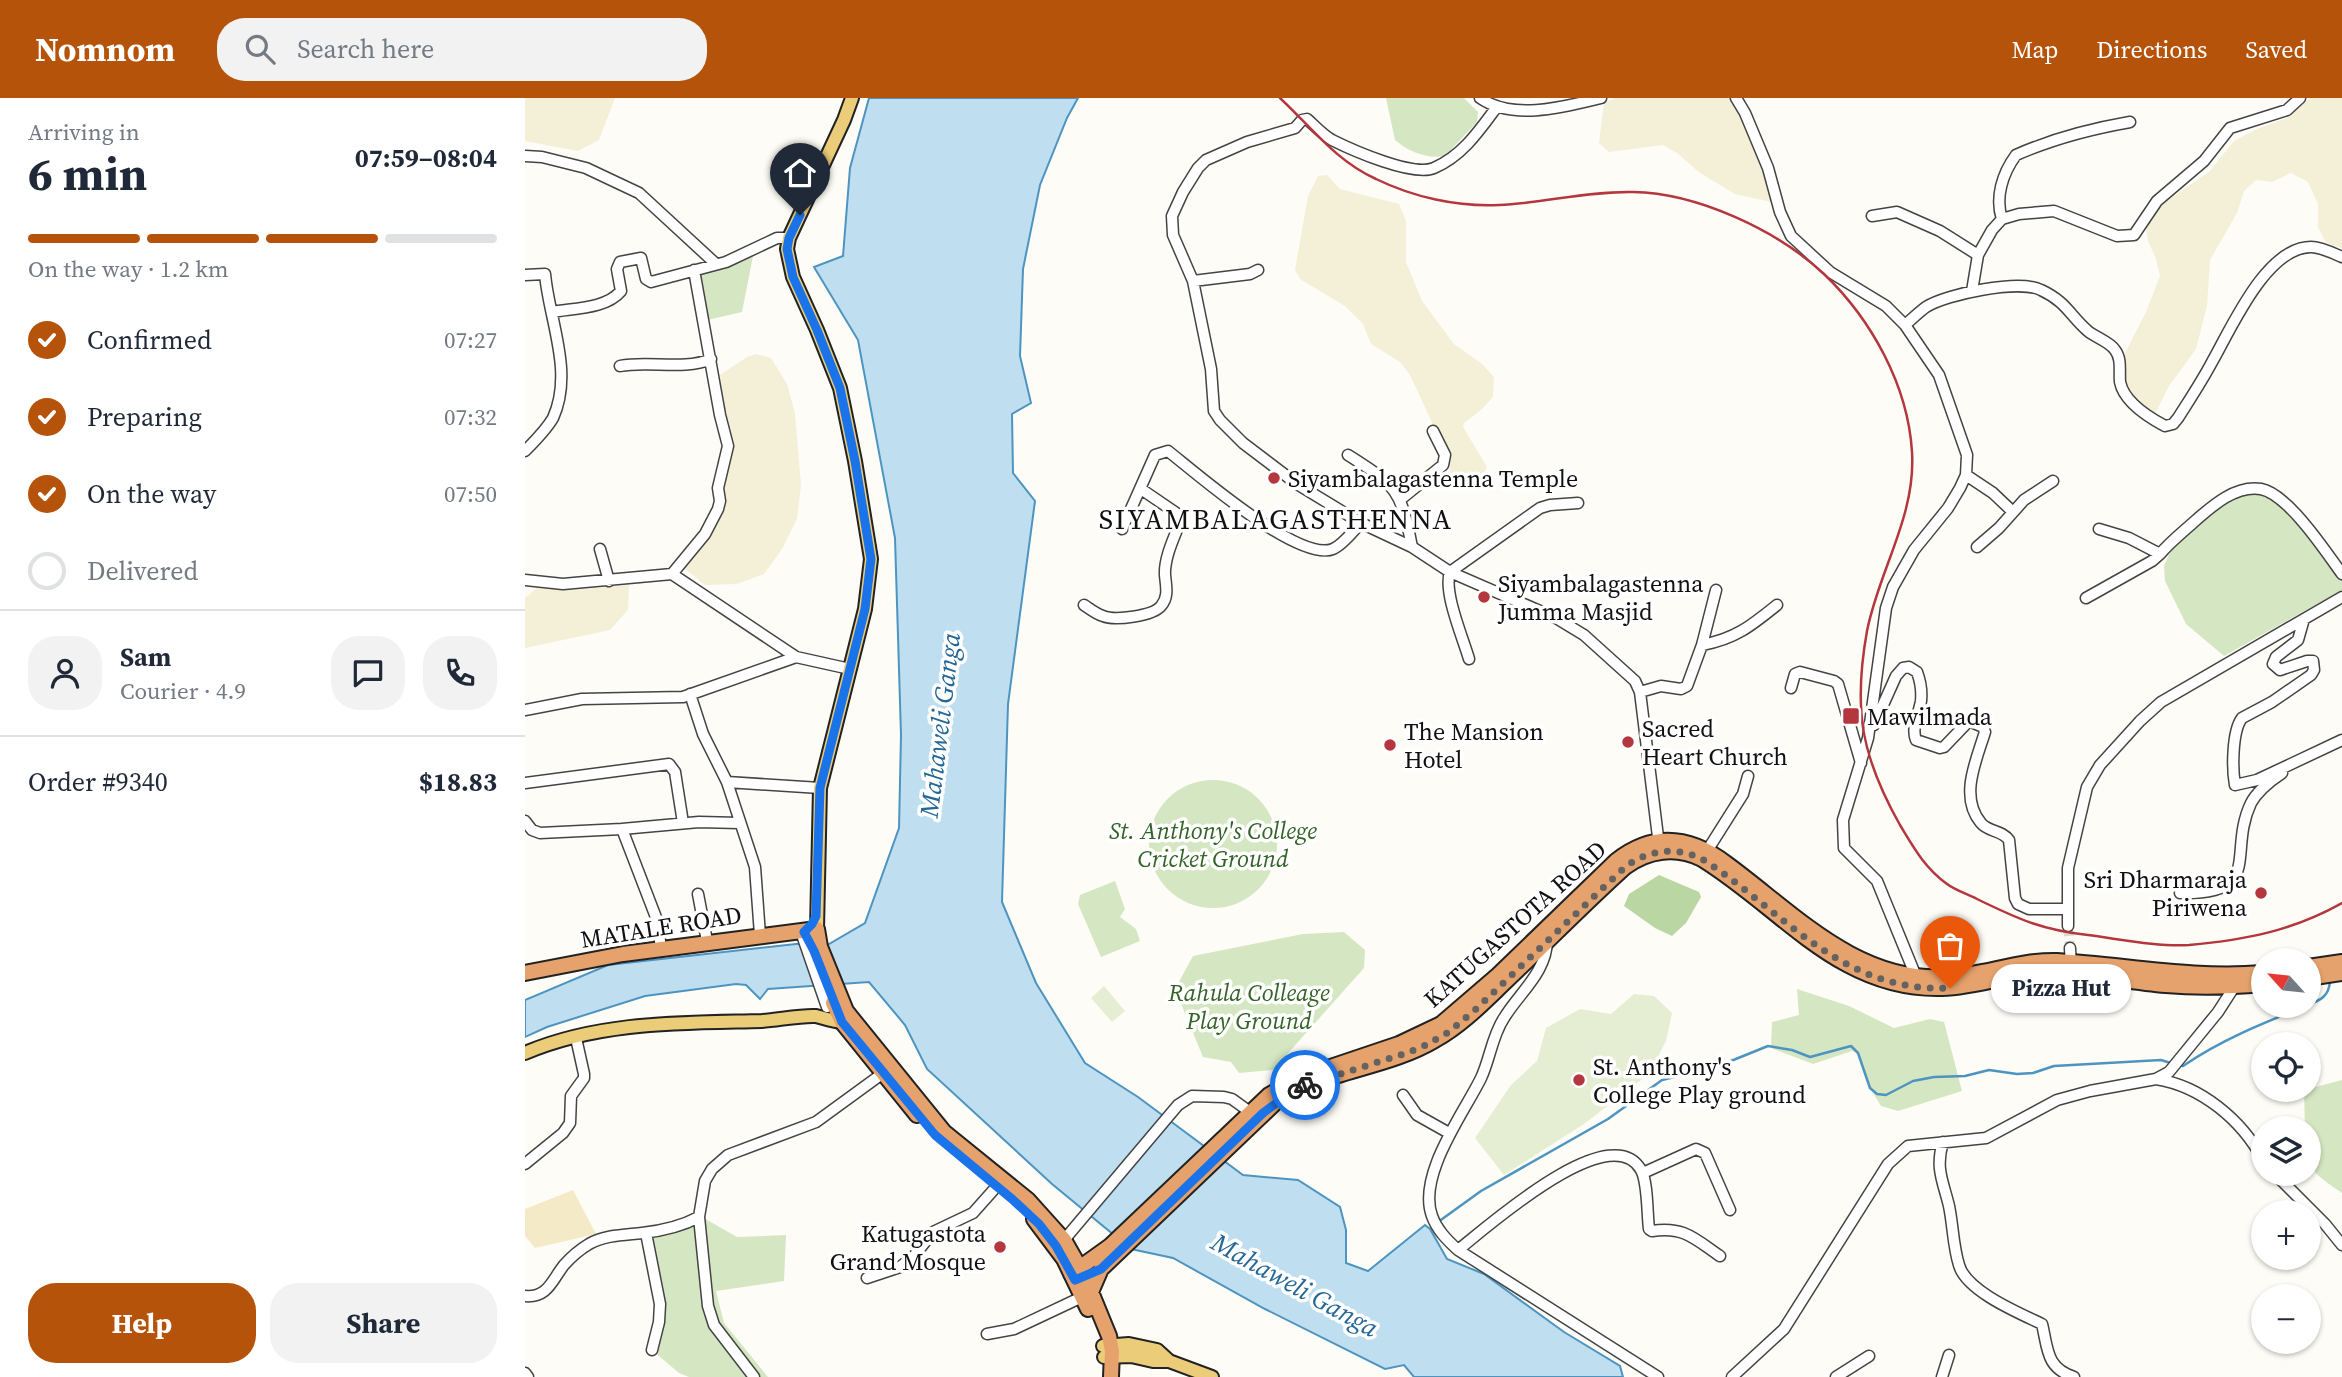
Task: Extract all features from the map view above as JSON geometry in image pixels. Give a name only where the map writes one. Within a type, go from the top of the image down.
[{"type":"highway","name":"KATUGASTOTA ROAD","points":[[1099,1264],[1246,1121],[1297,1089],[1323,1078],[1407,1053],[1438,1039],[1460,1024],[1546,936],[1625,867],[1659,847],[1684,841],[1707,851],[1850,955],[1938,988],[1969,985],[2071,961],[2163,985],[2251,983]]},
{"type":"highway","name":"KATUGASTOTA ROAD","points":[[1659,847],[1702,859],[1819,948],[1860,972],[1883,981],[1917,982]]},
{"type":"highway","name":"MATALE ROAD","points":[[525,974],[588,959],[707,941],[808,932]]},
{"type":"highway","points":[[808,932],[830,994],[844,1017],[935,1135],[1039,1224],[1078,1274]]},
{"type":"highway","points":[[2321,965],[2342,962]]},
{"type":"highway","points":[[2321,976],[2342,973]]},
{"type":"highway","name":"KATUGASTOTA ROAD","points":[[2237,981],[2251,977]]},
{"type":"highway","points":[[887,1070],[944,1132],[1028,1200],[1064,1240],[1099,1264]]},
{"type":"highway","points":[[1064,1240],[1108,1351],[1111,1377]]},
{"type":"highway","points":[[1078,1274],[1099,1264]]},
{"type":"highway","points":[[1086,1294],[1099,1264]]},
{"type":"highway","points":[[1101,1377],[1108,1351]]},
{"type":"main road","points":[[808,932],[820,788],[865,609],[871,559],[840,388],[793,277],[787,249],[789,238],[852,98]]},
{"type":"main road","points":[[816,1016],[830,994]]},
{"type":"main road","points":[[525,1053],[576,1038],[643,1025],[780,1020],[816,1016],[826,1021],[844,1017]]},
{"type":"main road","points":[[1108,1351],[1129,1344],[1157,1350],[1170,1361],[1212,1377]]},
{"type":"street","points":[[1480,98],[1496,108],[1539,110],[1601,98]]},
{"type":"street","points":[[1736,98],[1768,168],[1780,212],[1791,236],[1830,272],[1886,306],[1905,325],[1939,375],[1967,454],[1966,475],[1948,508],[1914,550],[1893,587],[1886,608],[1868,738],[1843,820],[1844,848],[1877,881],[1917,982]]},
{"type":"street","points":[[1972,291],[1978,255],[1992,230],[2002,219],[2019,214],[2054,211],[2117,236],[2134,235],[2157,201],[2204,162],[2230,128],[2287,110],[2300,98]]},
{"type":"street","points":[[1496,108],[1469,143],[1448,160],[1432,169],[1420,171],[1366,155],[1329,139],[1307,119],[1302,120],[1294,128],[1247,142],[1206,160],[1183,192],[1172,216],[1171,226],[1193,281],[1211,369],[1215,411],[1220,420],[1243,443],[1297,484],[1361,523],[1412,547],[1450,572],[1556,618],[1584,635],[1635,681],[1640,692],[1659,847]]},
{"type":"street","points":[[2002,219],[1997,204],[1999,193],[2016,155],[2098,127],[2130,122]]},
{"type":"street","points":[[525,156],[542,157],[586,168],[639,194],[716,264]]},
{"type":"street","points":[[1872,216],[1897,212],[1940,231],[1978,255]]},
{"type":"street","points":[[552,312],[606,303],[615,298],[621,291],[617,269],[619,262],[641,258],[646,279],[651,282],[716,264],[777,238],[789,238]]},
{"type":"street","points":[[1905,325],[1927,306],[1972,291],[2028,285],[2039,289],[2063,302],[2088,331],[2115,348],[2119,358],[2121,385],[2129,399],[2147,417],[2165,426],[2173,424],[2178,418],[2250,292],[2274,265],[2299,249],[2311,247],[2342,257]]},
{"type":"street","points":[[672,574],[705,534],[720,501],[718,488],[728,446],[694,270]]},
{"type":"street","points":[[1193,281],[1250,274],[1258,270]]},
{"type":"street","points":[[525,275],[545,273],[547,297],[561,363],[559,398],[552,419],[525,451]]},
{"type":"street","points":[[620,366],[636,362],[656,366],[711,359]]},
{"type":"street","points":[[1401,499],[1443,466],[1445,455],[1433,431]]},
{"type":"street","points":[[1122,529],[1155,455],[1168,451],[1284,538],[1317,551],[1333,549],[1361,523]]},
{"type":"street","points":[[1348,455],[1383,477],[1401,499],[1412,547]]},
{"type":"street","points":[[1966,475],[1993,493],[2013,512]]},
{"type":"street","points":[[1976,547],[1999,528],[2024,500],[2053,481]]},
{"type":"street","points":[[1084,605],[1112,618],[1151,613],[1161,606],[1167,590],[1166,563],[1182,517],[1141,489]]},
{"type":"street","points":[[2086,598],[2152,561],[2216,502],[2245,490],[2263,489],[2288,506],[2315,536],[2342,573]]},
{"type":"street","points":[[1469,659],[1451,598],[1448,578],[1450,572],[1540,508],[1578,503]]},
{"type":"street","points":[[2099,529],[2129,537],[2160,554]]},
{"type":"street","points":[[600,549],[609,581]]},
{"type":"street","points":[[525,580],[563,584],[672,574],[796,657],[850,669]]},
{"type":"street","points":[[1640,692],[1661,686],[1681,690],[1687,686],[1702,645],[1716,590]]},
{"type":"street","points":[[2068,926],[2068,869],[2083,799],[2100,765],[2161,702],[2342,597]]},
{"type":"street","points":[[1702,645],[1723,641],[1744,631],[1777,605]]},
{"type":"street","points":[[2304,619],[2301,637],[2276,657],[2273,664],[2280,670],[2313,661],[2314,670],[2289,691],[2242,718],[2238,723],[2235,740],[2235,785],[2257,780],[2342,740]]},
{"type":"street","points":[[525,710],[582,698],[683,697],[796,657]]},
{"type":"street","points":[[1868,738],[1896,676],[1903,668],[1909,667],[1917,671],[1920,678],[1921,699],[1913,734],[1916,740],[1940,748],[1967,723],[1983,727],[1985,732],[1973,771],[1970,806],[1983,826],[2009,839],[2015,898],[2018,904],[2029,909],[2066,909]]},
{"type":"street","points":[[1791,688],[1795,674],[1800,672],[1838,684],[1861,763]]},
{"type":"street","points":[[689,694],[703,734],[727,782],[755,867],[760,935]]},
{"type":"street","points":[[2180,894],[2202,894],[2234,880],[2241,866],[2243,831],[2251,803],[2264,785],[2301,759]]},
{"type":"street","points":[[525,783],[669,764],[675,772],[683,823]]},
{"type":"street","points":[[1707,851],[1743,794],[1748,776]]},
{"type":"street","points":[[727,782],[820,788]]},
{"type":"street","points":[[525,821],[540,833],[739,822]]},
{"type":"street","points":[[622,829],[657,920],[661,948]]},
{"type":"street","points":[[698,894],[707,941]]},
{"type":"street","points":[[1546,936],[1544,963],[1502,1020],[1482,1076],[1449,1133],[1434,1174],[1430,1195],[1431,1214],[1441,1232],[1458,1250],[1658,1377]]},
{"type":"street","points":[[2156,1080],[2169,1072],[2218,1012],[2237,981]]},
{"type":"street","points":[[525,1164],[563,1133],[570,1123],[571,1096],[584,1078],[576,1038]]},
{"type":"street","points":[[754,1377],[714,1325],[708,1306],[699,1217],[705,1181],[712,1169],[728,1155],[816,1122],[887,1070]]},
{"type":"street","points":[[1733,1377],[1784,1329],[1888,1164],[1908,1146],[1986,1138],[2057,1100],[2090,1091],[2156,1080],[2172,1082],[2210,1100],[2251,1138]]},
{"type":"street","points":[[1403,1095],[1417,1115],[1449,1133]]},
{"type":"street","points":[[1064,1240],[1178,1105],[1192,1096],[1224,1097],[1232,1099],[1246,1121]]},
{"type":"street","points":[[1943,1142],[1939,1155],[1939,1174],[1948,1205],[1959,1268],[1998,1304],[2042,1324],[2051,1362],[2063,1373],[2074,1377]]},
{"type":"street","points":[[1643,1172],[1696,1149],[1705,1153],[1730,1210]]},
{"type":"street","points":[[1458,1250],[1536,1189],[1568,1170],[1608,1156],[1629,1158],[1636,1162],[1643,1172],[1649,1229],[1683,1231],[1720,1256]]},
{"type":"street","points":[[867,1278],[900,1267],[914,1256],[933,1232],[973,1213],[997,1186]]},
{"type":"street","points":[[2287,1186],[2342,1245]]},
{"type":"street","points":[[525,1296],[534,1297],[550,1288],[562,1267],[577,1251],[599,1238],[646,1233],[687,1223],[699,1217]]},
{"type":"street","points":[[646,1233],[660,1304],[652,1350]]},
{"type":"street","points":[[987,1334],[1014,1329],[1086,1294]]},
{"type":"street","points":[[1942,1377],[1949,1355]]},
{"type":"street","points":[[1836,1377],[1868,1356]]},
{"type":"shaded area","points":[[525,98],[615,98],[599,140],[578,151],[525,141]]},
{"type":"shaded area","points":[[1615,98],[1731,98],[1758,151],[1772,196],[1771,202],[1735,194],[1700,173],[1663,145],[1609,152],[1599,143],[1604,103]]},
{"type":"shaded area","points":[[2310,98],[2342,98],[2342,248],[2326,243],[2318,227],[2318,204],[2308,182],[2291,173],[2272,182],[2256,180],[2244,191],[2237,213],[2210,260],[2207,306],[2196,349],[2169,386],[2156,412],[2145,412],[2125,387],[2121,371],[2124,355],[2146,312],[2160,276],[2146,227],[2151,212],[2210,171],[2234,141],[2287,118]]},
{"type":"shaded area","points":[[1327,175],[1340,189],[1399,204],[1406,221],[1406,262],[1422,301],[1454,344],[1481,363],[1494,377],[1493,397],[1464,423],[1463,427],[1487,467],[1481,478],[1462,483],[1450,474],[1449,459],[1410,375],[1400,362],[1371,344],[1363,324],[1345,306],[1300,279],[1295,270],[1308,196],[1318,176]]},
{"type":"shaded area","points":[[756,354],[771,358],[787,384],[795,413],[801,485],[797,519],[782,549],[764,574],[737,584],[705,585],[684,568],[709,534],[723,489],[732,441],[725,422],[720,375]]},
{"type":"shaded area","points":[[629,585],[628,610],[610,630],[525,648],[525,598],[537,588],[571,590]]},
{"type":"green space","points":[[1386,98],[1464,98],[1478,112],[1477,122],[1445,156],[1425,155],[1406,148],[1395,140]]},
{"type":"green space","points":[[753,256],[742,312],[703,321],[699,271]]},
{"type":"green space","points":[[2264,492],[2293,513],[2342,580],[2342,590],[2224,656],[2186,624],[2165,581],[2164,566],[2180,539],[2226,501]]},
{"type":"green space","name":"St. Anthony's College Cricket Ground","points":[[1213,780],[1238,785],[1258,799],[1272,819],[1277,844],[1272,869],[1258,889],[1238,903],[1213,908],[1188,903],[1168,889],[1154,869],[1149,844],[1154,819],[1168,799],[1188,785]]},
{"type":"green space","points":[[1659,875],[1699,892],[1701,897],[1686,923],[1672,936],[1655,928],[1624,906],[1629,894]]},
{"type":"green space","points":[[1115,881],[1125,909],[1120,917],[1136,929],[1140,941],[1101,957],[1078,904],[1080,895]]},
{"type":"green space","name":"Rahula Colleage Play Ground","points":[[1344,932],[1365,950],[1364,968],[1273,1070],[1239,1073],[1231,1062],[1203,1057],[1175,989],[1193,956],[1303,934]]},
{"type":"green space","points":[[1104,986],[1125,1011],[1112,1022],[1091,998]]},
{"type":"green space","points":[[1797,989],[1849,1006],[1894,1028],[1930,1019],[1944,1022],[1962,1091],[1898,1111],[1881,1106],[1870,1088],[1858,1053],[1852,1051],[1813,1064],[1771,1048],[1772,1022],[1799,1015]]},
{"type":"green space","name":"St. Anthony's College Play ground","points":[[1634,994],[1654,996],[1672,1013],[1666,1041],[1649,1074],[1584,1124],[1504,1175],[1475,1138],[1511,1085],[1537,1061],[1546,1028],[1580,1009],[1611,1014]]},
{"type":"green space","points":[[2342,1080],[2342,1193],[2321,1178],[2321,1116],[2305,1116],[2304,1102],[2321,1102],[2321,1086]]},
{"type":"green space","points":[[702,1217],[737,1237],[786,1235],[784,1281],[716,1291],[724,1323],[768,1377],[689,1377],[679,1373],[652,1350],[659,1322],[648,1237],[690,1227]]},
{"type":"sand","points":[[573,1190],[596,1234],[535,1248],[525,1236],[525,1209]]},
{"type":"water","name":"Mahaweli Ganga","points":[[869,98],[1078,98],[1040,185],[1023,269],[1020,356],[1031,403],[1012,414],[1013,473],[1035,501],[1008,704],[1002,902],[1036,983],[1085,1063],[1138,1097],[1243,1175],[1298,1180],[1340,1207],[1346,1230],[1346,1263],[1368,1271],[1425,1225],[1447,1259],[1484,1274],[1564,1332],[1620,1366],[1623,1377],[1414,1377],[1404,1365],[1385,1369],[1265,1309],[1173,1258],[1131,1249],[1052,1184],[927,1069],[905,1025],[869,982],[768,989],[760,999],[746,985],[736,984],[645,996],[547,1027],[525,1037],[525,1000],[608,965],[796,944],[829,944],[865,923],[899,828],[901,735],[895,538],[858,340],[814,267],[843,256],[850,168]]},
{"type":"waterway","points":[[2321,998],[2328,990],[2330,981]]},
{"type":"waterway","points":[[2180,1065],[2183,1066],[2212,1048],[2278,1018]]},
{"type":"waterway","points":[[1438,1222],[1481,1191],[1608,1119],[1662,1080],[1716,1067],[1768,1046],[1792,1050],[1810,1057],[1851,1046],[1858,1053],[1870,1088],[1877,1094],[1886,1095],[1913,1081],[1965,1076],[1989,1070],[2017,1074],[2033,1073],[2054,1066],[2161,1060],[2174,1064]]},
{"type":"tunnel","points":[[2068,926],[2070,948]]},
{"type":"railway","points":[[1280,98],[1348,163],[1405,191],[1436,200],[1483,205],[1516,204],[1616,192],[1658,194],[1683,199],[1735,217],[1760,229],[1805,258],[1841,292],[1871,332],[1895,378],[1909,427],[1912,452],[1912,476],[1903,521],[1867,631],[1861,685],[1864,731],[1876,777],[1887,800],[1915,849],[1939,878],[1957,890],[2043,927],[2165,945],[2210,943],[2268,933],[2305,921],[2342,903]]},
{"type":"way so far","points":[[1305,1085],[1407,1053],[1449,1032],[1625,867],[1645,856],[1660,852],[1691,854],[1702,859],[1819,948],[1860,972],[1883,981],[1905,985],[1950,988]]},
{"type":"place","name":"Siyambalagastenna Temple","points":[[1274,478]]},
{"type":"place","name":"Siyambalagastenna Jumma Masjid","points":[[1484,597]]},
{"type":"place","name":"Mawilmada","points":[[1851,716]]},
{"type":"place","name":"Sacred Heart Church","points":[[1628,742]]},
{"type":"place","name":"The Mansion Hotel","points":[[1390,745]]},
{"type":"place","name":"Sri Dharmaraja Piriwena","points":[[2261,893]]},
{"type":"place","name":"Pizza Hut","points":[[1950,988]]},
{"type":"place","name":"St. Anthony's College Play ground","points":[[1579,1080]]},
{"type":"place","name":"Katugastota Grand Mosque","points":[[1000,1247]]},
{"type":"district","name":"SIYAMBALAGASTHENNA","points":[[1276,519]]},
{"type":"route","points":[[800,215],[787,249],[793,277],[840,388],[871,559],[865,609],[820,788],[816,916],[804,932],[842,1022],[935,1135],[1039,1224],[1056,1246],[1075,1280],[1101,1269],[1263,1113],[1305,1085]]}]
